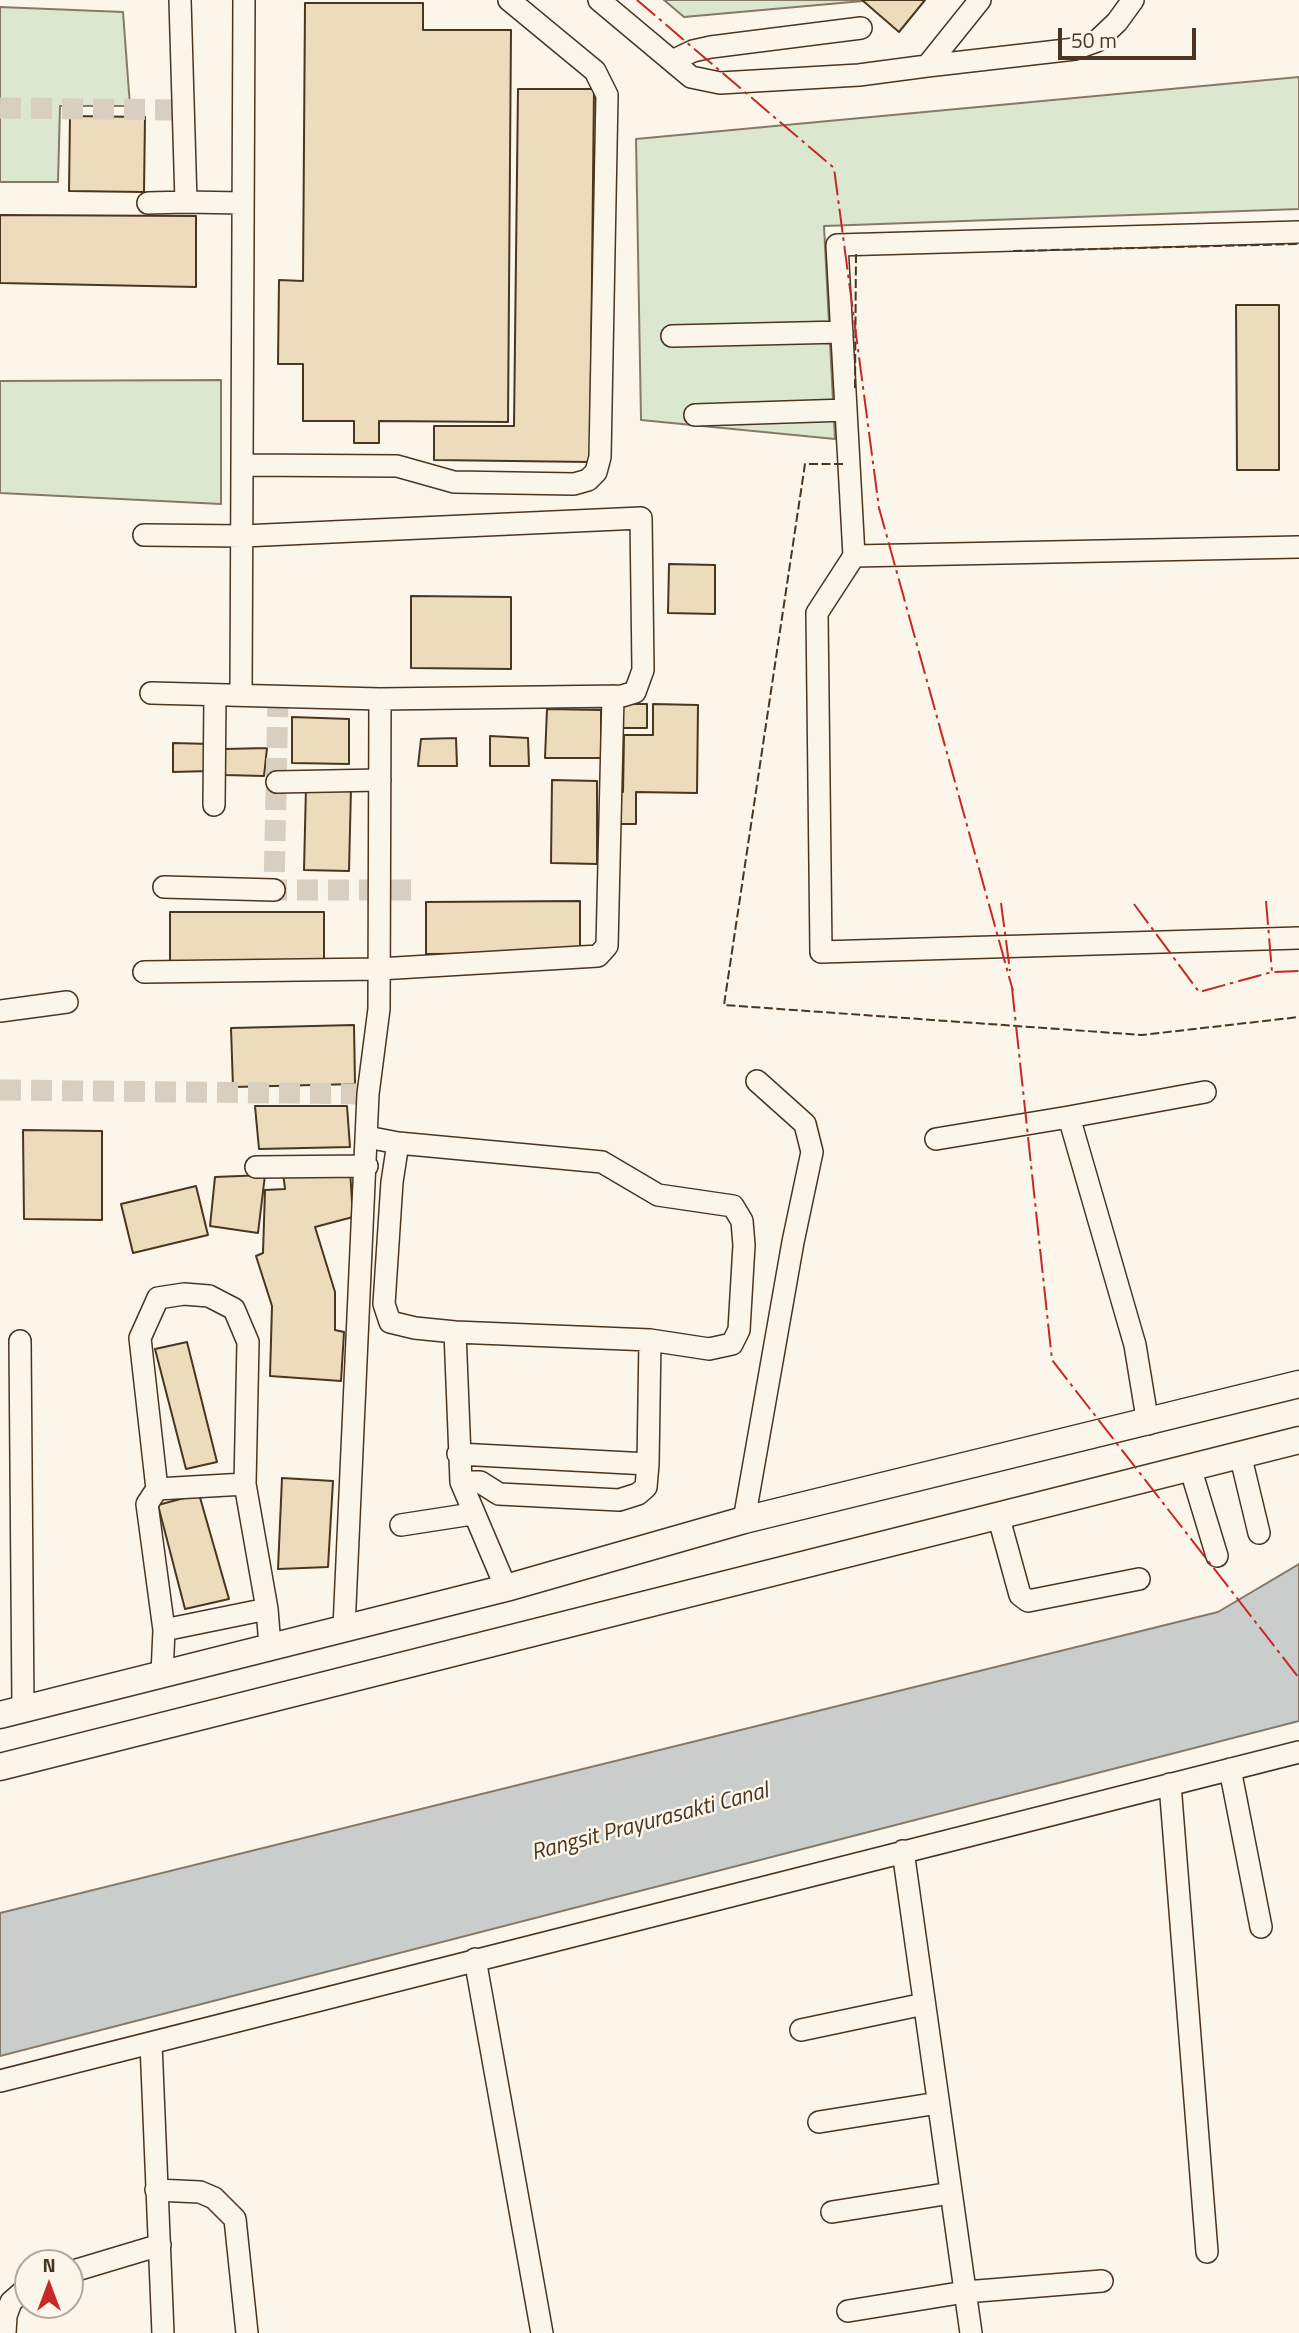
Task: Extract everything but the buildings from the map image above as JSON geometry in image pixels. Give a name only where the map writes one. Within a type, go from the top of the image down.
[{"type":"main road","points":[[11,1712],[506,1588],[744,1520],[1148,1424],[1299,1384]]},
{"type":"main road","points":[[0,1767],[1299,1440]]},
{"type":"street","points":[[180,0],[186,202]]},
{"type":"street","points":[[241,695],[244,0]]},
{"type":"street","points":[[243,465],[397,466],[454,482],[575,484],[589,480],[596,472],[600,457],[607,95],[595,71],[509,0]]},
{"type":"street","points":[[599,0],[691,77],[720,83],[859,75],[1075,49],[1097,41],[1117,22],[1133,0]]},
{"type":"street","points":[[927,66],[980,0]]},
{"type":"street","points":[[672,61],[692,51],[711,47],[861,28]]},
{"type":"street","points":[[148,203],[242,203]]},
{"type":"street","points":[[1299,232],[837,245],[854,556],[817,613],[821,952],[1299,937]]},
{"type":"street","points":[[672,336],[842,332]]},
{"type":"street","points":[[695,415],[846,410]]},
{"type":"street","points":[[144,535],[243,536],[641,518],[643,670],[635,692],[613,696],[380,699],[151,693]]},
{"type":"street","points":[[854,556],[1299,547]]},
{"type":"street","points":[[214,804],[215,695]]},
{"type":"street","points":[[144,972],[379,969],[598,956],[607,946],[613,696]]},
{"type":"street","points":[[344,1628],[367,1137],[379,969],[380,699]]},
{"type":"street","points":[[277,782],[380,780]]},
{"type":"street","points":[[164,887],[274,890]]},
{"type":"street","points":[[0,1011],[67,1002]]},
{"type":"street","points":[[744,1520],[793,1242],[812,1152],[805,1124],[757,1081]]},
{"type":"street","points":[[936,1139],[1205,1093]]},
{"type":"street","points":[[1069,1117],[1135,1345],[1148,1424]]},
{"type":"street","points":[[367,1137],[398,1143],[601,1162],[658,1195],[733,1206],[742,1221],[744,1245],[739,1330],[732,1344],[709,1349],[650,1340],[455,1332],[415,1328],[390,1322],[384,1304],[393,1165],[398,1143]]},
{"type":"street","points":[[256,1167],[367,1166]]},
{"type":"street","points":[[162,1674],[164,1630],[147,1504],[156,1489],[140,1338],[158,1298],[184,1294],[209,1296],[234,1309],[248,1342],[245,1484],[267,1609],[270,1646]]},
{"type":"street","points":[[455,1332],[461,1482],[472,1514],[506,1588]]},
{"type":"street","points":[[461,1482],[480,1482],[499,1494],[619,1500],[638,1494],[646,1487],[648,1464],[650,1340]]},
{"type":"street","points":[[11,1712],[20,1341]]},
{"type":"street","points":[[458,1454],[648,1464]]},
{"type":"street","points":[[1240,1454],[1259,1533]]},
{"type":"street","points":[[1190,1467],[1217,1556]]},
{"type":"street","points":[[156,1489],[245,1484]]},
{"type":"street","points":[[401,1525],[472,1514]]},
{"type":"street","points":[[998,1515],[1020,1595],[1028,1601],[1139,1579]]},
{"type":"street","points":[[164,1630],[267,1609]]},
{"type":"street","points":[[0,2081],[1299,1752]]},
{"type":"street","points":[[1230,1769],[1261,1927]]},
{"type":"street","points":[[1170,1784],[1207,2252]]},
{"type":"street","points":[[903,1851],[971,2333]]},
{"type":"street","points":[[475,1959],[542,2333]]},
{"type":"street","points":[[801,2030],[924,2004]]},
{"type":"street","points":[[152,2043],[163,2333]]},
{"type":"street","points":[[819,2122],[938,2103]]},
{"type":"street","points":[[156,2190],[200,2192],[214,2198],[235,2219],[247,2333]]},
{"type":"street","points":[[832,2212],[951,2193]]},
{"type":"street","points":[[84,2268],[160,2245]]},
{"type":"street","points":[[848,2311],[965,2292],[1102,2281]]},
{"type":"street","points":[[5,2333],[6,2316],[14,2299]]},
{"type":"green space","points":[[664,0],[862,0],[863,1],[684,17]]},
{"type":"green space","points":[[0,7],[123,12],[130,106],[60,106],[58,182],[0,182]]},
{"type":"green space","points":[[1299,77],[1299,209],[824,226],[835,439],[641,420],[636,139]]},
{"type":"green space","points":[[221,380],[221,504],[0,493],[0,381]]},
{"type":"water","name":"Rangsit Prayurasakti Canal","points":[[1299,1564],[1299,1721],[0,2056],[0,1913],[1218,1612]]},
{"type":"tunnel","points":[[0,108],[182,110]]},
{"type":"tunnel","points":[[278,696],[274,890],[419,890]]},
{"type":"tunnel","points":[[0,1090],[368,1094]]},
{"type":"fence","points":[[1013,251],[1299,244]]},
{"type":"fence","points":[[855,388],[856,255],[859,255]]},
{"type":"fence","points":[[843,464],[805,464],[724,1005],[1142,1035],[1299,1017]]},
{"type":"power","points":[[637,0],[834,168],[879,508],[1013,991]]},
{"type":"power","points":[[1266,901],[1272,972]]},
{"type":"power","points":[[1001,903],[1010,971]]},
{"type":"power","points":[[1134,904],[1199,992],[1272,972],[1299,971]]},
{"type":"power","points":[[1012,988],[1052,1360],[1299,1678]]}]
